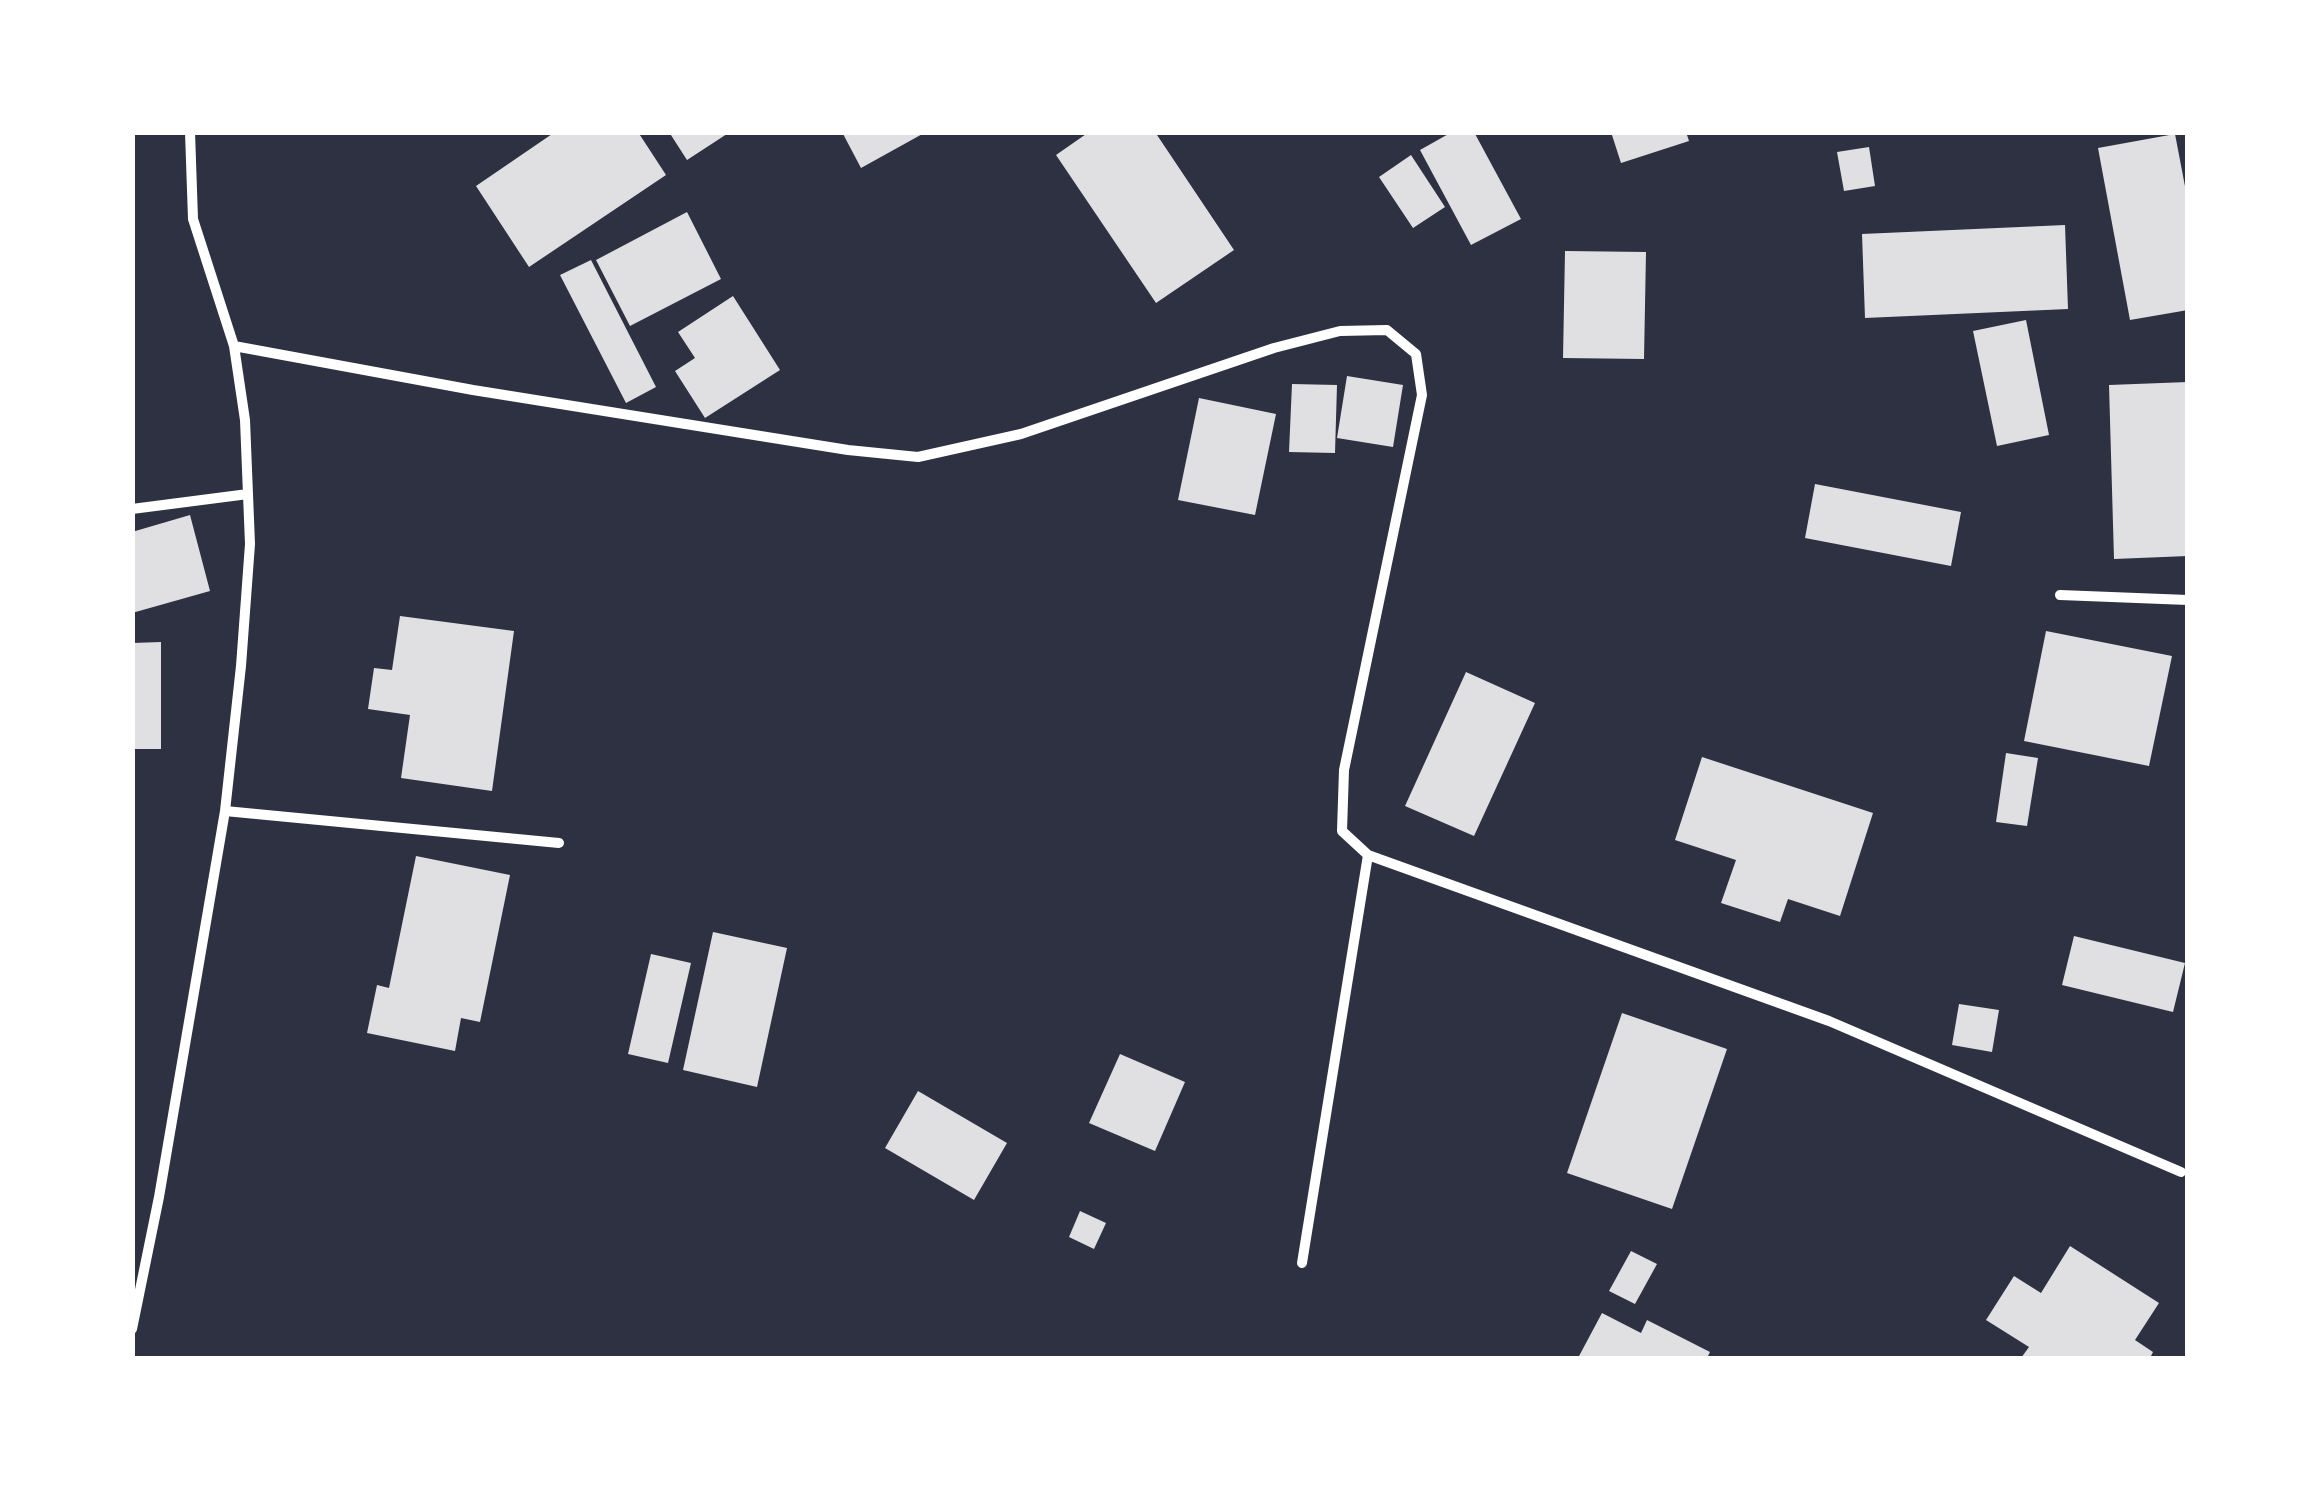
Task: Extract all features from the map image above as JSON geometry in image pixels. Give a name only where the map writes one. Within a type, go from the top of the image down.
[{"type":"street","points":[[132,1329],[159,1198],[224,811],[250,544],[245,420],[234,346],[194,218],[190,132]]},
{"type":"street","points":[[234,346],[530,399],[848,450],[918,456],[1021,434],[1274,348],[1340,331],[1387,330],[1416,354],[1422,396],[1344,770],[1342,831],[1368,855],[1829,1021],[2181,1172]]},
{"type":"street","points":[[132,510],[248,494]]},
{"type":"street","points":[[2060,595],[2188,600]]},
{"type":"street","points":[[224,811],[559,843]]},
{"type":"street","points":[[1302,1264],[1368,855]]},
{"type":"building","points":[[555,132],[638,132],[666,175],[529,267],[476,186]]},
{"type":"building","points":[[669,132],[730,132],[687,160]]},
{"type":"building","points":[[842,132],[926,132],[861,168]]},
{"type":"building","points":[[1089,132],[1155,132],[1234,250],[1156,303],[1056,155]]},
{"type":"building","points":[[1452,132],[1474,132],[1521,219],[1471,245],[1420,150]]},
{"type":"building","points":[[1611,132],[1686,132],[1689,141],[1621,163]]},
{"type":"building","points":[[2175,134],[2188,202],[2188,310],[2130,320],[2098,148]]},
{"type":"building","points":[[1869,147],[1875,186],[1844,191],[1837,152]]},
{"type":"building","points":[[1411,155],[1445,207],[1413,228],[1379,177]]},
{"type":"building","points":[[687,212],[721,279],[630,326],[596,260]]},
{"type":"building","points":[[2065,225],[2068,309],[1865,318],[1862,234]]},
{"type":"building","points":[[1565,251],[1646,252],[1644,359],[1563,358]]},
{"type":"building","points":[[591,260],[656,387],[626,403],[560,275]]},
{"type":"building","points":[[733,296],[780,370],[705,418],[675,371],[695,358],[678,332]]},
{"type":"building","points":[[2026,320],[2049,435],[1997,446],[1973,331]]},
{"type":"building","points":[[1347,376],[1403,385],[1393,447],[1337,438]]},
{"type":"building","points":[[2188,382],[2188,556],[2114,559],[2109,385]]},
{"type":"building","points":[[1292,384],[1337,385],[1335,453],[1289,452]]},
{"type":"building","points":[[1199,398],[1276,414],[1255,515],[1178,500]]},
{"type":"building","points":[[1815,484],[1961,512],[1951,566],[1805,538]]},
{"type":"building","points":[[190,515],[210,591],[132,613],[132,532]]},
{"type":"building","points":[[400,616],[514,631],[492,791],[401,778],[410,715],[368,709],[374,668],[392,670]]},
{"type":"building","points":[[2046,631],[2172,656],[2149,766],[2024,741]]},
{"type":"building","points":[[161,642],[161,749],[132,749],[132,643]]},
{"type":"building","points":[[1466,672],[1535,703],[1474,836],[1405,806]]},
{"type":"building","points":[[2006,753],[2038,758],[2027,826],[1996,822]]},
{"type":"building","points":[[1702,757],[1873,813],[1840,916],[1788,899],[1780,922],[1721,903],[1736,860],[1675,840]]},
{"type":"building","points":[[416,856],[510,875],[480,1022],[461,1018],[455,1051],[367,1033],[377,985],[389,988]]},
{"type":"building","points":[[713,932],[787,948],[757,1087],[683,1070]]},
{"type":"building","points":[[2074,936],[2185,963],[2173,1012],[2062,985]]},
{"type":"building","points":[[651,954],[691,963],[668,1063],[628,1054]]},
{"type":"building","points":[[1959,1004],[1999,1010],[1992,1052],[1952,1045]]},
{"type":"building","points":[[1622,1013],[1727,1049],[1672,1209],[1567,1173]]},
{"type":"building","points":[[1120,1054],[1185,1082],[1155,1151],[1089,1123]]},
{"type":"building","points":[[918,1091],[1007,1143],[974,1200],[885,1148]]},
{"type":"building","points":[[1080,1211],[1106,1223],[1094,1249],[1069,1237]]},
{"type":"building","points":[[2070,1246],[2159,1303],[2135,1340],[2153,1352],[2150,1358],[2021,1358],[2029,1347],[1986,1320],[2014,1276],[2041,1293]]},
{"type":"building","points":[[1631,1251],[1657,1264],[1635,1304],[1609,1291]]},
{"type":"building","points":[[1602,1313],[1641,1333],[1647,1320],[1710,1352],[1707,1358],[1578,1358]]}]
